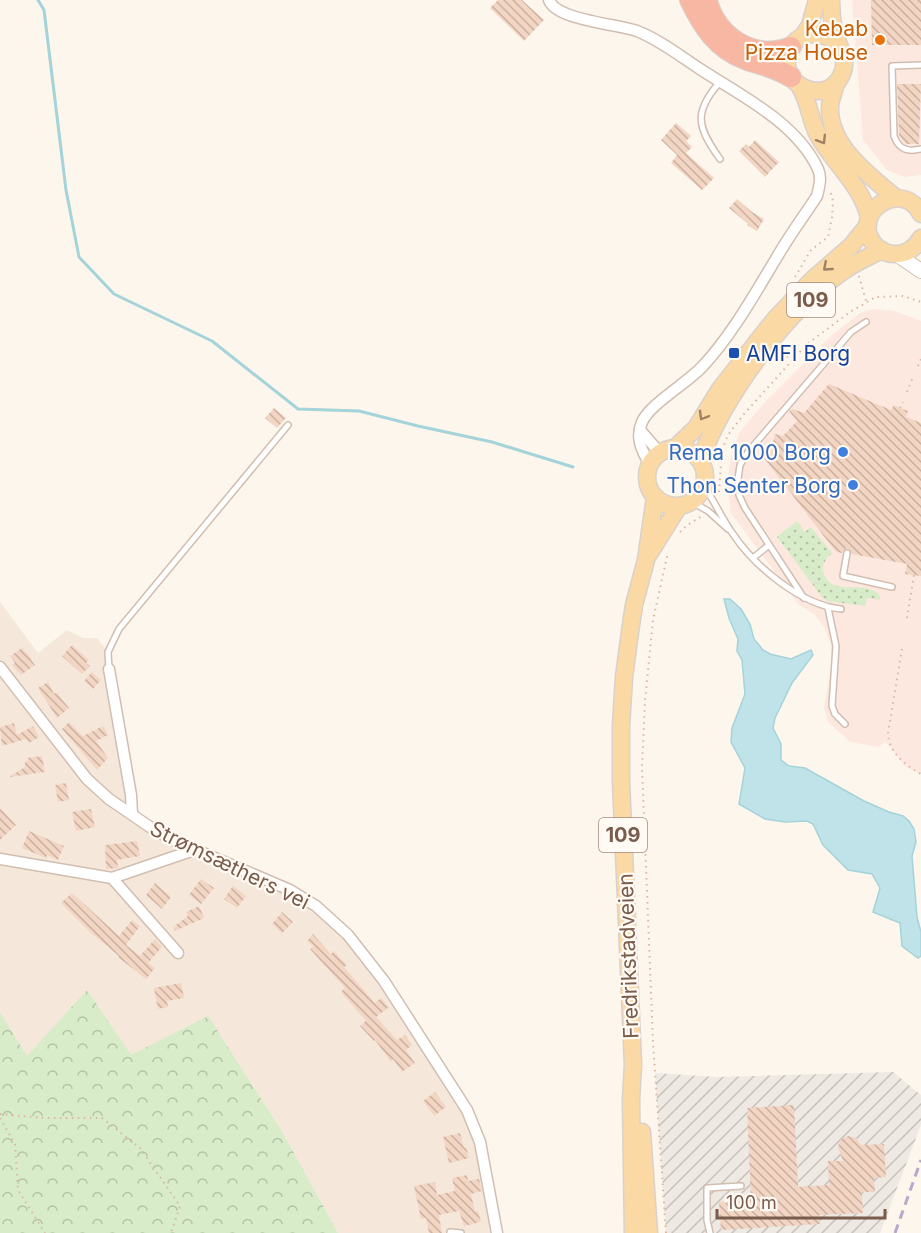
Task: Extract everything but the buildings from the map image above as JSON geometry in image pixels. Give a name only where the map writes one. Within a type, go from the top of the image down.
[{"type":"highway","points":[[690,0],[704,27],[722,47],[738,56],[774,68],[795,82]]},
{"type":"highway","points":[[707,0],[718,24],[740,45],[760,51],[783,50],[797,42]]},
{"type":"main road","points":[[817,0],[810,25],[797,42],[786,63],[804,94],[807,108],[819,136],[866,205],[871,240],[889,252]]},
{"type":"main road","points":[[795,82],[809,91],[819,91],[829,88],[842,75],[845,63],[843,53],[837,43],[831,0]]},
{"type":"main road","points":[[797,42],[812,33],[822,34],[837,43]]},
{"type":"main road","points":[[836,83],[830,108],[833,127],[840,140],[872,179],[899,199],[914,204],[921,214]]},
{"type":"main road","name":"109","points":[[655,497],[647,482],[662,455],[696,428],[720,389],[753,344],[800,292],[851,246],[879,204],[921,194]]},
{"type":"main road","name":"109","points":[[700,460],[709,436],[732,395],[782,330],[815,296],[841,272],[889,252],[911,250],[921,238]]},
{"type":"main road","points":[[662,455],[684,449],[693,453],[700,460],[705,477],[704,486]]},
{"type":"main road","name":"109","points":[[685,504],[699,495],[704,486]]},
{"type":"main road","points":[[655,497],[670,506],[685,504]]},
{"type":"main road","name":"Fredrikstadveien","points":[[633,1233],[631,1100],[633,1065],[621,781],[621,726],[630,632],[646,560],[655,497]]},
{"type":"main road","name":"Fredrikstadveien","points":[[646,560],[685,504]]},
{"type":"main road","name":"Fredrikstadveien","points":[[633,1065],[640,1097],[649,1233]]},
{"type":"street","points":[[549,0],[559,12],[620,25],[640,32],[660,43],[770,114],[795,138],[819,171],[817,196],[729,334],[703,366],[686,383],[652,407],[641,423],[640,430],[662,455]]},
{"type":"street","points":[[889,252],[921,271]]},
{"type":"street","points":[[109,669],[131,795],[132,814]]},
{"type":"street","name":"Strømsæthers vei","points":[[2,674],[87,779],[109,799],[158,832],[194,850],[262,876],[290,890],[331,918],[366,956],[467,1110],[480,1142],[498,1233]]},
{"type":"street","points":[[0,859],[112,878],[194,850]]},
{"type":"street","points":[[112,878],[178,953]]},
{"type":"lane","points":[[921,65],[892,66],[894,136],[897,144],[906,150],[921,149]]},
{"type":"lane","points":[[720,82],[709,94],[701,110],[700,119],[720,159]]},
{"type":"lane","points":[[804,598],[745,508],[739,495],[740,465],[762,433],[851,332],[866,322]]},
{"type":"lane","points":[[109,669],[108,652],[119,629],[288,425]]},
{"type":"lane","points":[[704,486],[716,502],[731,532]]},
{"type":"lane","points":[[685,504],[708,510],[753,558],[776,579],[804,598],[828,608],[841,609]]},
{"type":"lane","points":[[753,558],[769,545]]},
{"type":"lane","points":[[847,553],[843,576],[892,587]]},
{"type":"lane","points":[[828,608],[836,646],[832,706],[835,714],[844,724]]},
{"type":"lane","points":[[710,1233],[707,1220],[706,1188],[741,1186]]},
{"type":"lane","points":[[450,1232],[461,1233]]},
{"type":"path","points":[[795,277],[811,250],[828,237],[833,202],[826,182],[820,181]]},
{"type":"path","points":[[828,237],[832,242]]},
{"type":"path","points":[[858,274],[866,302]]},
{"type":"path","points":[[716,502],[721,486],[722,450],[728,435],[807,344],[876,297],[903,296],[921,302]]},
{"type":"path","points":[[918,366],[921,358]]},
{"type":"path","points":[[907,392],[913,377]]},
{"type":"path","points":[[900,408],[903,402]]},
{"type":"path","points":[[676,536],[708,510]]},
{"type":"path","points":[[666,1233],[653,1042],[642,767],[645,701],[653,620],[668,552],[672,544]]},
{"type":"path","points":[[907,618],[914,575]]},
{"type":"path","points":[[902,649],[888,733],[889,743],[902,762],[921,774]]},
{"type":"path","points":[[0,1116],[15,1144],[18,1190],[45,1233]]},
{"type":"path","points":[[0,1116],[102,1118],[140,1148],[180,1206],[171,1233]]},
{"type":"shaded area","points":[[852,0],[921,0],[921,175],[904,177],[887,170],[863,140]]},
{"type":"shaded area","points":[[874,309],[894,311],[921,321],[921,775],[905,766],[885,741],[879,747],[850,742],[828,722],[824,708],[832,662],[831,644],[824,627],[814,614],[799,605],[731,513],[727,483],[732,452],[740,432],[765,402],[833,334],[860,313]]},
{"type":"shaded area","points":[[0,602],[38,653],[67,630],[83,638],[97,638],[108,652],[132,815],[150,827],[290,890],[348,935],[467,1110],[498,1233],[338,1233],[283,1133],[131,1055],[27,1057],[0,1012]]},
{"type":"shaded area","points":[[893,1072],[921,1095],[921,1125],[880,1233],[666,1233],[655,1073],[717,1077]]},
{"type":"green space","points":[[797,521],[805,532],[811,527],[832,553],[823,565],[828,581],[833,585],[870,589],[878,594],[880,600],[867,598],[865,606],[827,601],[822,597],[777,537]]},
{"type":"green space","points":[[87,990],[131,1055],[208,1016],[283,1133],[338,1233],[0,1233],[0,1012],[27,1056]]},
{"type":"water","points":[[724,599],[730,599],[741,609],[750,624],[754,639],[763,650],[791,659],[811,650],[813,655],[792,683],[775,718],[773,728],[781,744],[781,760],[789,766],[805,768],[864,801],[903,816],[914,829],[916,842],[912,856],[917,917],[921,932],[921,956],[918,958],[902,946],[900,923],[873,912],[880,888],[872,874],[848,870],[823,845],[813,824],[807,821],[785,822],[765,819],[739,804],[745,768],[731,742],[732,728],[745,694],[742,660],[737,651],[738,639]]},
{"type":"waterway","points":[[38,0],[44,10],[66,190],[79,257],[114,294],[212,341],[298,409],[359,411],[492,442],[573,467]]},
{"type":"railway","points":[[895,1233],[921,1160]]},
{"type":"place","name":"Kebab Pizza House","points":[[880,40]]},
{"type":"place","name":"AMFI Borg","points":[[734,353]]},
{"type":"place","name":"Rema 1000 Borg","points":[[843,452]]},
{"type":"place","name":"Thon Senter Borg","points":[[853,485]]}]
